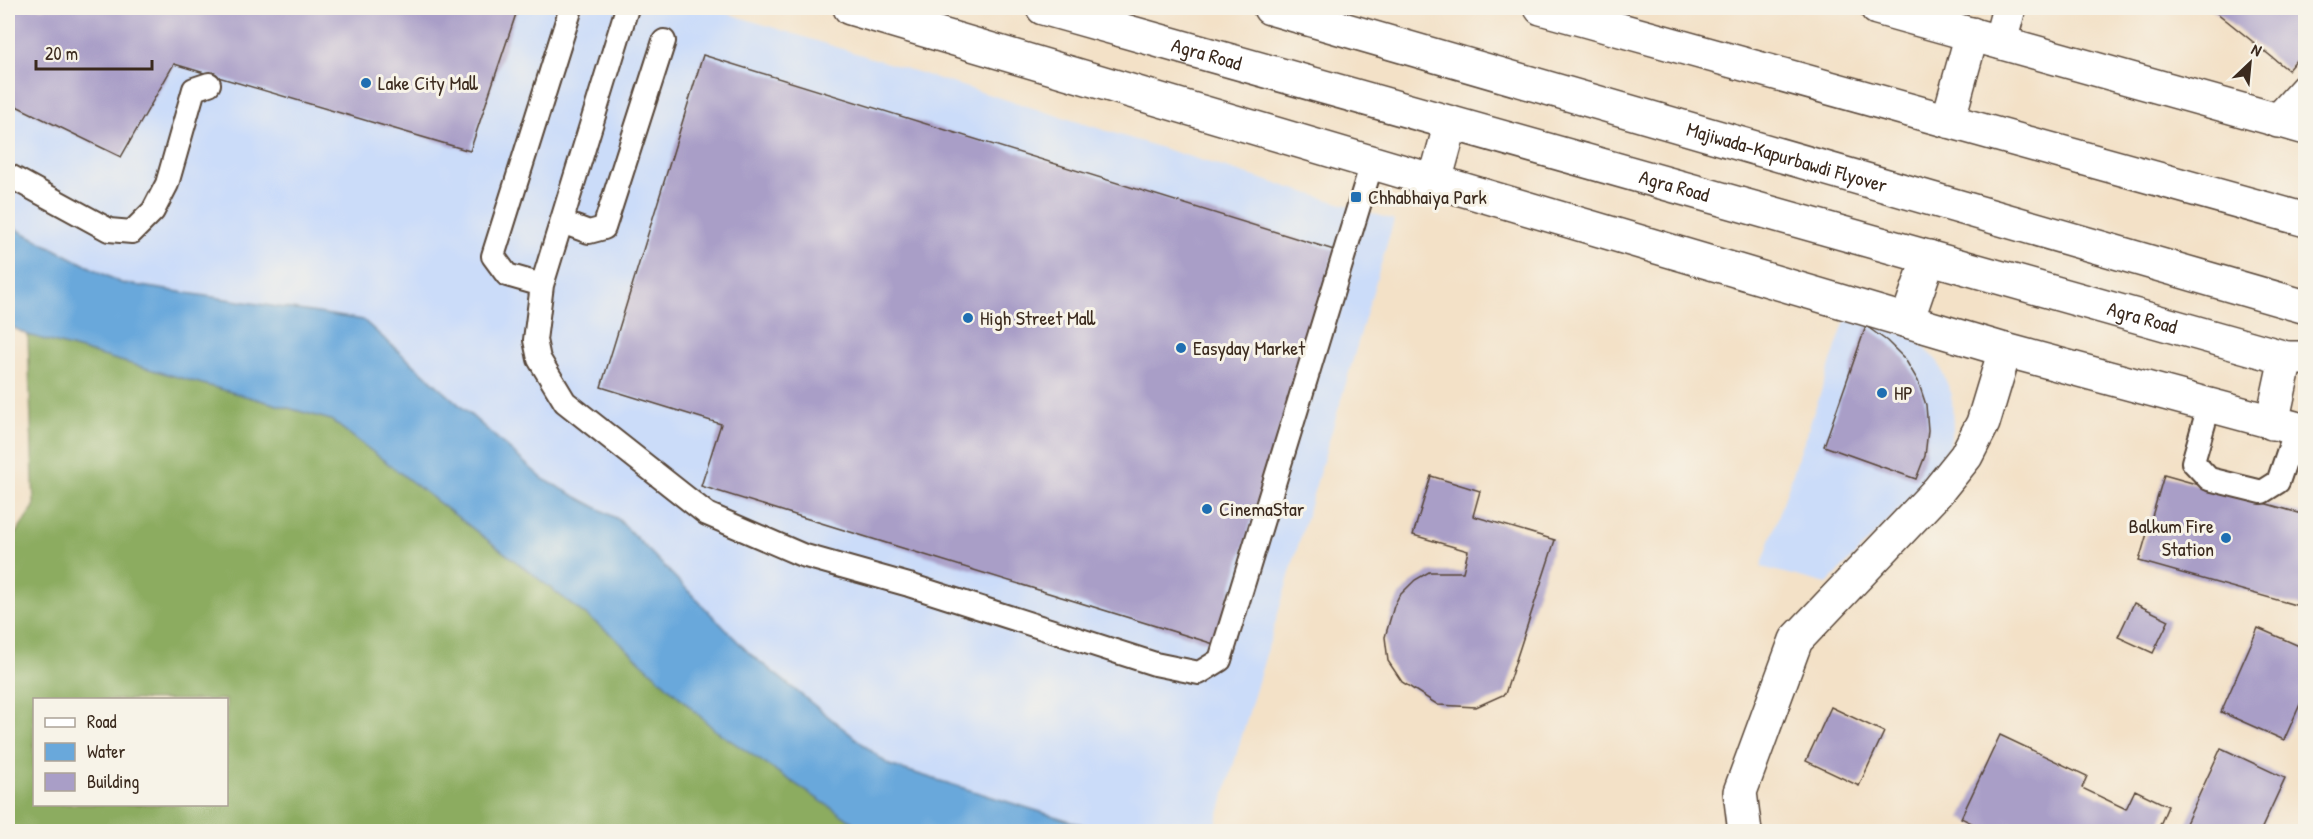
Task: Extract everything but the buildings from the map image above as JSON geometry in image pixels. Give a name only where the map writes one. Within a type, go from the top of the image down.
[{"type":"main road","points":[[850,8],[2005,350],[2291,428],[2296,358]]},
{"type":"main road","name":"Agra Road","points":[[1043,8],[2296,358]]},
{"type":"main road","name":"Majiwada-Kapurbawdi Flyover","points":[[1270,8],[2306,307]]},
{"type":"main road","points":[[1541,8],[2306,220]]},
{"type":"main road","points":[[1877,8],[2292,124],[2306,90]]},
{"type":"main road","points":[[1948,120],[1986,38],[2009,8]]},
{"type":"main road","points":[[1435,181],[1451,123]]},
{"type":"main road","points":[[1907,321],[1929,257]]},
{"type":"main road","points":[[1745,831],[1740,792],[1796,640],[1937,492],[1966,456],[1983,423],[2005,350]]},
{"type":"lane","points":[[542,285],[507,275],[493,256],[571,8]]},
{"type":"lane","points":[[627,8],[542,285],[535,340],[539,359],[565,402],[707,513],[802,555],[909,585],[1155,664],[1199,673],[1220,660],[1372,163]]},
{"type":"lane","points":[[562,222],[589,232],[604,228],[664,41]]},
{"type":"lane","points":[[8,175],[109,230],[132,232],[153,211],[167,184],[194,89],[209,84]]},
{"type":"lane","points":[[2209,405],[2193,462],[2209,479],[2262,492],[2278,482],[2291,428]]},
{"type":"shaded area","points":[[8,8],[710,8],[1394,220],[1214,831],[1135,832],[1086,826],[889,765],[749,653],[618,519],[543,479],[363,320],[121,283],[8,225]]},
{"type":"shaded area","points":[[1846,318],[1914,337],[1938,362],[1952,395],[1953,430],[1943,464],[1827,584],[1761,567]]},
{"type":"green space","points":[[28,335],[331,420],[612,635],[715,730],[866,831],[8,832],[8,544],[34,507]]},
{"type":"water","points":[[8,225],[121,283],[363,320],[543,479],[618,519],[749,653],[889,765],[1086,826],[1135,831],[866,831],[715,730],[612,635],[331,420],[28,335],[8,325]]},
{"type":"place","name":"Lake City Mall","points":[[366,83]]},
{"type":"place","name":"Chhabhaiya Park","points":[[1356,197]]},
{"type":"place","name":"High Street Mall","points":[[968,318]]},
{"type":"place","name":"Easyday Market","points":[[1181,348]]},
{"type":"place","name":"HP","points":[[1882,393]]},
{"type":"place","name":"CinemaStar","points":[[1207,509]]},
{"type":"place","name":"Balkum Fire Station","points":[[2226,538]]}]
